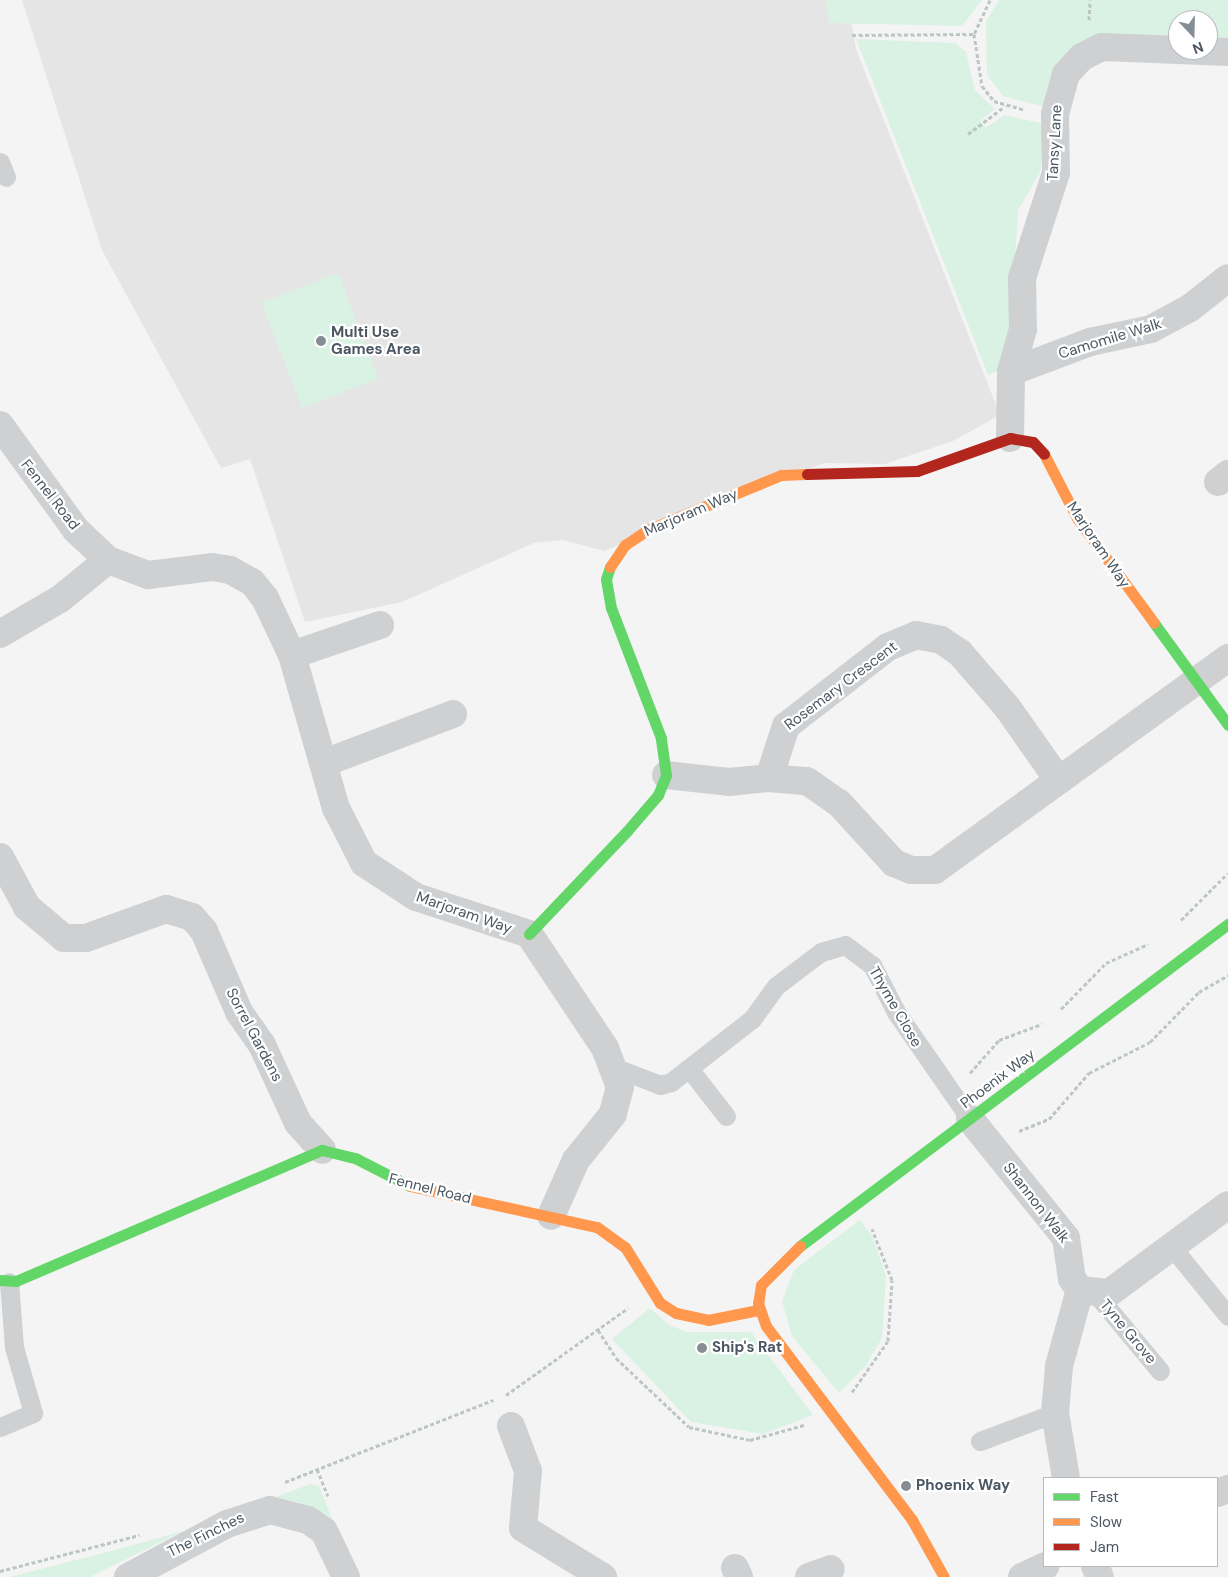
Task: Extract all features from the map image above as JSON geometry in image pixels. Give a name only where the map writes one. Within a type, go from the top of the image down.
[{"type":"street","name":"Tansy Lane","points":[[1010,438],[1011,372],[1023,329],[1025,264],[1056,173],[1055,114],[1066,74],[1082,57],[1102,47],[1228,52]]},
{"type":"street","name":"Camomile Walk","points":[[1011,372],[1090,342],[1151,329],[1190,308],[1228,278]]},
{"type":"street","name":"Fennel Road","points":[[0,425],[76,530],[108,560]]},
{"type":"street","name":"Marjoram Way","points":[[108,560],[148,574],[212,567],[243,576],[265,598],[292,655],[345,831],[374,873],[416,897],[529,934],[652,802],[666,775],[661,738],[624,650],[606,589],[606,574],[620,549],[647,530],[781,475],[917,471],[1010,438],[1029,440],[1040,447],[1077,518],[1228,725]]},
{"type":"street","points":[[0,634],[60,599],[108,560]]},
{"type":"street","points":[[292,655],[380,624]]},
{"type":"street","name":"Rosemary Crescent","points":[[769,778],[786,726],[888,647],[916,635],[941,640],[960,653],[1007,707],[1059,781]]},
{"type":"street","points":[[666,775],[729,782],[769,778],[812,784],[839,803],[894,863],[922,871],[943,866],[1228,658]]},
{"type":"street","points":[[324,763],[453,714]]},
{"type":"street","name":"Sorrel Gardens","points":[[0,857],[27,906],[64,938],[86,938],[166,909],[192,917],[204,931],[239,1012],[262,1045],[298,1123],[322,1150]]},
{"type":"street","name":"Phoenix Way","points":[[758,1310],[761,1286],[774,1268],[1228,924]]},
{"type":"street","points":[[529,934],[616,1068],[619,1100],[576,1160],[551,1216]]},
{"type":"street","name":"Shannon Walk","points":[[970,1119],[1066,1238],[1072,1279],[1088,1292]]},
{"type":"street","name":"Fennel Road","points":[[322,1150],[357,1159],[401,1184],[582,1221],[612,1236],[637,1262],[652,1292],[668,1310],[694,1319],[730,1318],[758,1310]]},
{"type":"street","points":[[4,1281],[322,1150]]},
{"type":"street","name":"Tyne Grove","points":[[1088,1292],[1109,1292],[1228,1205]]},
{"type":"street","points":[[1066,1477],[1055,1413],[1059,1366],[1088,1292]]},
{"type":"street","points":[[758,1310],[779,1344],[912,1520],[944,1577]]},
{"type":"street","points":[[511,1426],[528,1471],[523,1528],[603,1577]]},
{"type":"street","name":"The Finches","points":[[128,1577],[227,1524],[270,1510],[284,1510],[324,1531],[346,1577]]},
{"type":"street","points":[[1022,1577],[1044,1567]]},
{"type":"lane","name":"Thyme Close","points":[[616,1068],[660,1085],[691,1071],[752,1019],[776,986],[821,952],[845,945],[872,965],[896,1012],[950,1093],[970,1119]]},
{"type":"lane","points":[[691,1071],[726,1116]]},
{"type":"lane","points":[[1172,1247],[1228,1316]]},
{"type":"lane","points":[[0,1427],[33,1414],[14,1347],[4,1281]]},
{"type":"lane","name":"Tyne Grove","points":[[1088,1292],[1160,1371]]},
{"type":"lane","points":[[980,1441],[1055,1413]]},
{"type":"path","points":[[990,0],[974,34],[982,86],[994,101],[1055,114]]},
{"type":"path","points":[[852,35],[974,34]]},
{"type":"path","points":[[968,134],[1006,105]]},
{"type":"path","points":[[1177,925],[1209,887],[1228,873]]},
{"type":"path","points":[[1057,1014],[1106,963],[1155,941]]},
{"type":"path","points":[[991,1145],[1049,1119],[1089,1073],[1150,1042],[1199,992],[1228,976]]},
{"type":"path","points":[[950,1093],[994,1043],[1050,1020]]},
{"type":"path","points":[[276,1483],[517,1391],[652,1292]]},
{"type":"path","points":[[0,1571],[143,1533]]},
{"type":"shaded area","points":[[22,0],[848,0],[856,49],[1000,415],[953,441],[885,464],[824,463],[604,551],[563,540],[534,543],[402,602],[305,622],[250,459],[221,468],[102,250]]},
{"type":"green space","points":[[826,0],[982,0],[962,26],[829,23]]},
{"type":"green space","points":[[999,0],[1228,0],[1228,42],[1218,42],[1218,10],[1168,10],[1168,41],[1119,37],[1045,107],[1003,96],[987,75],[986,22]]},
{"type":"green space","points":[[856,39],[955,43],[966,52],[975,90],[995,109],[980,121],[986,128],[1004,115],[1045,124],[1040,173],[1018,210],[1011,325],[998,371],[988,375]]},
{"type":"green space","name":"Multi Use Games Area","points":[[338,273],[378,378],[302,408],[261,302]]},
{"type":"green space","points":[[860,1220],[872,1236],[886,1276],[882,1338],[865,1367],[839,1393],[792,1336],[782,1301],[794,1270]]},
{"type":"green space","points":[[650,1308],[669,1325],[687,1332],[751,1332],[813,1415],[763,1434],[691,1422],[612,1339]]},
{"type":"green space","points":[[310,1484],[319,1486],[337,1531],[300,1503],[276,1497]]},
{"type":"green space","points":[[183,1531],[90,1577],[10,1577],[119,1549]]},
{"type":"traffic: fast","points":[[529,934],[627,831],[658,795],[666,775],[661,738],[611,608],[606,579],[610,567]]},
{"type":"traffic: fast","points":[[1154,623],[1228,725]]},
{"type":"traffic: fast","points":[[800,1246],[1228,924]]},
{"type":"traffic: fast","points":[[0,1280],[16,1281],[322,1150],[357,1159],[410,1186]]},
{"type":"traffic: slow","points":[[1044,454],[1077,518],[1154,623]]},
{"type":"traffic: slow","points":[[610,567],[625,545],[647,530],[781,475],[807,474]]},
{"type":"traffic: slow","points":[[410,1186],[597,1227],[625,1247],[660,1303],[676,1313],[708,1320],[758,1310]]},
{"type":"traffic: slow","points":[[800,1246],[761,1285],[758,1303],[766,1326],[912,1520],[944,1577]]},
{"type":"traffic: jam","points":[[807,474],[917,471],[1010,438],[1033,442],[1044,454]]},
{"type":"place","name":"Multi Use Games Area","points":[[321,341]]},
{"type":"place","name":"Ship's Rat","points":[[702,1348]]},
{"type":"place","name":"Phoenix Way","points":[[906,1486]]}]
